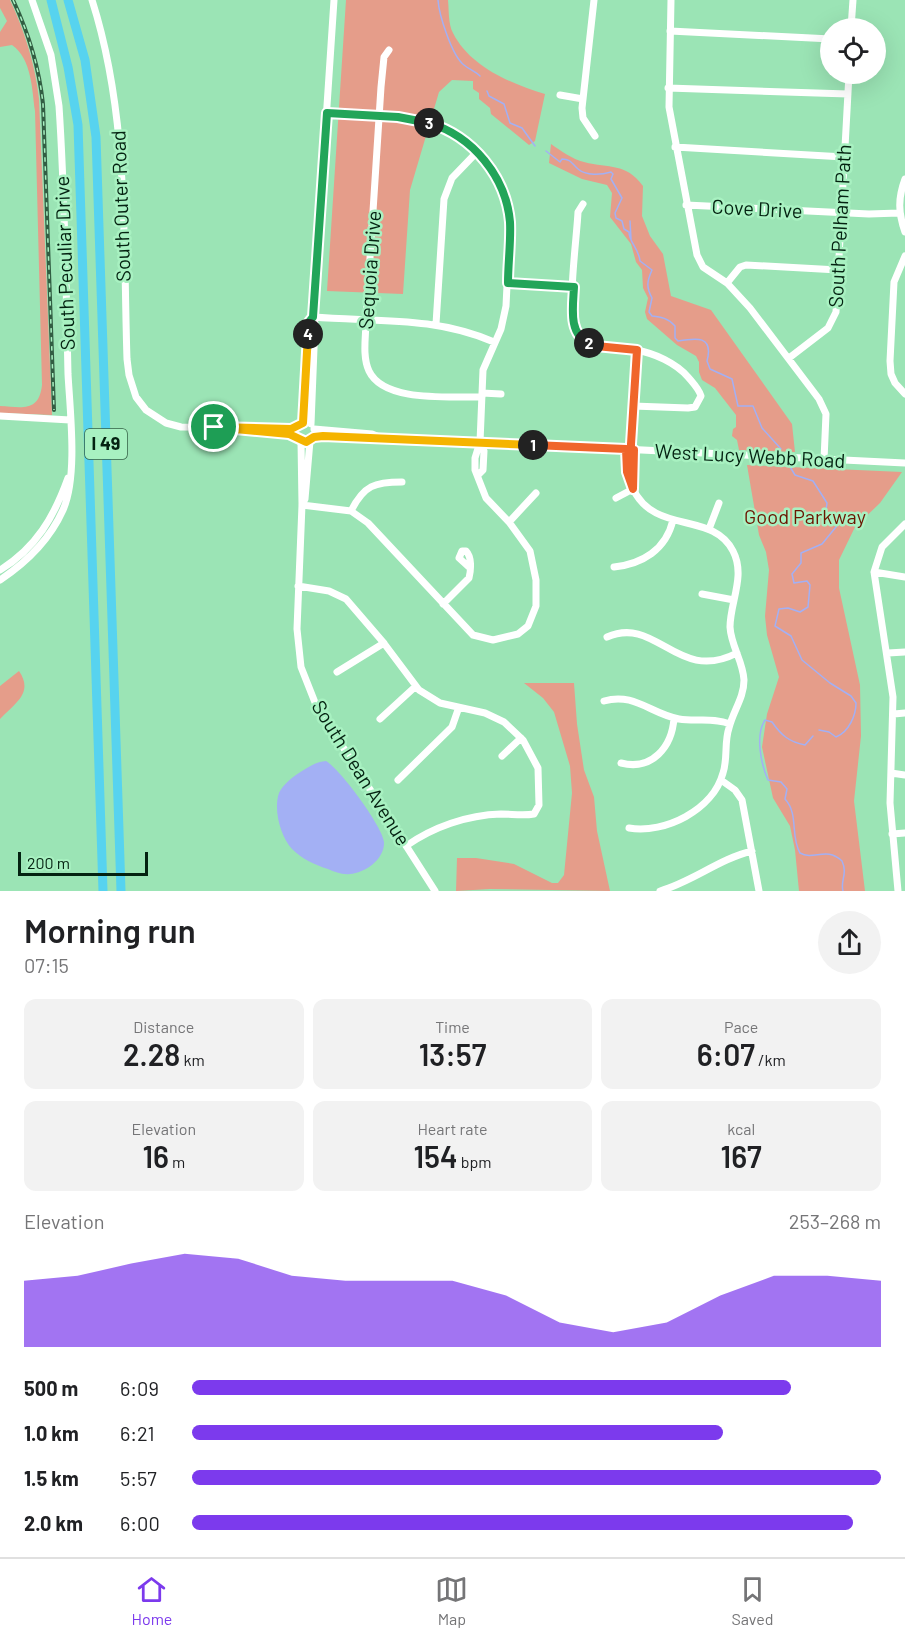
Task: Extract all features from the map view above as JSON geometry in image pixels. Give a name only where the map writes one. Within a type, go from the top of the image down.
[{"type":"highway","name":"I 49","points":[[51,0],[68,67],[78,125],[103,891]]},
{"type":"highway","name":"I 49","points":[[68,0],[85,60],[96,137],[121,891]]},
{"type":"street","name":"South Peculiar Drive","points":[[32,0],[51,55],[59,106],[70,470]]},
{"type":"street","name":"South Outer Road","points":[[92,0],[111,73],[119,135],[128,369],[133,390],[146,410]]},
{"type":"street","name":"South Dean Avenue","points":[[334,0],[313,317],[309,322],[305,499],[302,505],[297,629],[301,667],[316,705],[435,891]]},
{"type":"street","points":[[594,0],[583,118],[595,135]]},
{"type":"street","points":[[671,0],[668,88],[675,147],[699,261],[703,267],[727,283],[750,308],[819,399],[826,414],[824,460]]},
{"type":"street","points":[[852,18],[853,0]]},
{"type":"street","points":[[670,31],[820,38]]},
{"type":"street","name":"Sequoia Drive","points":[[389,50],[384,57],[366,320],[365,352],[369,371],[382,387],[399,393],[482,395],[501,393]]},
{"type":"street","name":"South Pelham Path","points":[[789,358],[832,323],[837,306],[840,213],[848,84]]},
{"type":"street","points":[[668,88],[848,94]]},
{"type":"street","points":[[560,95],[583,99]]},
{"type":"street","points":[[302,505],[351,511],[368,522],[466,630],[493,640],[510,637],[528,626],[536,606],[534,564],[530,551],[509,522],[486,498],[475,470],[475,458],[480,442],[483,370],[504,317],[508,283],[508,212],[495,174],[477,152],[459,137],[433,124],[415,119],[327,113]]},
{"type":"street","points":[[675,147],[844,157]]},
{"type":"street","points":[[436,324],[444,199],[452,178],[477,152]]},
{"type":"street","points":[[905,178],[899,194],[899,213],[905,232]]},
{"type":"street","points":[[583,204],[578,212],[573,321],[576,333],[583,341],[596,346],[637,350],[660,357],[683,371],[700,392],[700,400],[695,406],[688,408],[633,406]]},
{"type":"street","name":"Cove Drive","points":[[686,205],[840,213],[899,213]]},
{"type":"street","points":[[905,256],[894,282],[890,361],[891,374],[895,383],[905,394]]},
{"type":"street","points":[[727,283],[740,267],[746,265],[838,270]]},
{"type":"street","points":[[508,283],[574,287]]},
{"type":"street","points":[[313,317],[436,324],[470,332],[494,342]]},
{"type":"street","points":[[628,828],[651,829],[682,819],[710,796],[721,780],[725,767],[726,737],[743,688],[743,673],[731,632],[738,573],[736,557],[724,539],[709,529],[660,516],[648,509],[633,489],[627,472],[637,350]]},
{"type":"street","name":"West Lucy Webb Road","points":[[146,410],[159,420],[174,426],[372,434],[379,437],[905,464]]},
{"type":"street","points":[[0,416],[70,420]]},
{"type":"street","points":[[0,570],[13,562],[37,540],[51,520],[70,470]]},
{"type":"street","points":[[0,580],[16,570],[47,538],[64,509],[70,489],[70,470]]},
{"type":"street","points":[[351,511],[357,498],[370,487],[382,482],[402,482]]},
{"type":"street","points":[[616,498],[633,489]]},
{"type":"street","points":[[509,522],[536,493]]},
{"type":"street","points":[[709,529],[719,503]]},
{"type":"street","points":[[614,567],[632,564],[654,552],[666,540],[673,520]]},
{"type":"street","points":[[898,891],[892,834],[891,773],[894,714],[888,653],[873,572],[882,547],[905,524]]},
{"type":"street","points":[[443,604],[469,578],[470,568]]},
{"type":"street","points":[[873,572],[905,577]]},
{"type":"street","points":[[298,586],[329,591],[346,599],[384,643],[419,690],[440,703],[485,713],[504,722],[521,738],[538,768],[539,805],[534,814],[499,814],[463,820],[421,836],[406,846]]},
{"type":"street","points":[[702,594],[735,600]]},
{"type":"street","points":[[607,637],[619,632],[639,633],[677,655],[693,660],[724,658],[737,653]]},
{"type":"street","points":[[337,672],[384,643]]},
{"type":"street","points":[[888,653],[905,652]]},
{"type":"street","points":[[380,719],[416,686]]},
{"type":"street","points":[[604,701],[617,698],[633,699],[674,718],[714,719],[730,724]]},
{"type":"street","points":[[398,780],[452,727],[459,707]]},
{"type":"street","points":[[894,714],[905,713]]},
{"type":"street","points":[[621,763],[640,764],[651,761],[660,754],[672,736],[674,718]]},
{"type":"street","points":[[502,756],[521,738]]},
{"type":"street","points":[[891,773],[905,775]]},
{"type":"street","points":[[721,780],[735,790],[742,800],[759,891]]},
{"type":"street","points":[[892,834],[905,833]]},
{"type":"street","points":[[660,891],[680,885],[737,855],[752,851]]},
{"type":"green space","points":[[0,0],[10,0],[20,24],[29,48],[39,99],[52,415],[0,413],[0,406],[22,407],[33,404],[40,394],[42,385],[35,111],[30,75],[24,58],[12,45],[0,47],[0,32],[7,21],[0,8]]},
{"type":"green space","points":[[346,0],[448,0],[451,29],[460,45],[470,55],[481,65],[506,79],[545,94],[535,141],[529,145],[491,114],[490,108],[479,99],[479,93],[473,89],[473,81],[452,80],[439,92],[410,190],[403,294],[327,291]]},
{"type":"green space","points":[[551,144],[580,161],[630,173],[643,186],[642,216],[650,236],[663,254],[671,296],[711,310],[792,424],[795,452],[739,450],[737,440],[732,436],[733,429],[736,427],[736,415],[715,388],[702,380],[696,356],[677,345],[647,319],[645,312],[648,298],[643,288],[642,270],[636,262],[631,244],[610,217],[612,193],[607,185],[582,179],[549,163]]},
{"type":"green space","name":"Good Parkway","points":[[747,465],[902,472],[880,503],[855,527],[839,560],[839,588],[860,685],[861,736],[854,801],[865,891],[799,891],[790,826],[773,798],[762,747],[767,714],[779,677],[767,635],[765,616],[769,570],[766,552],[759,535]]},
{"type":"green space","points":[[19,671],[23,679],[24,692],[17,703],[0,719],[0,686]]},
{"type":"green space","points":[[524,683],[574,683],[584,770],[594,797],[597,831],[610,891],[490,889],[456,891],[457,858],[476,858],[514,864],[552,883],[558,883],[564,875],[572,793],[570,766],[554,712],[543,698]]},
{"type":"water","points":[[326,761],[341,775],[360,799],[384,842],[378,859],[368,868],[356,873],[339,873],[304,859],[288,844],[279,823],[277,800],[283,786],[308,767]]},
{"type":"waterway","points":[[438,0],[444,25],[455,53],[464,65],[480,76]]},
{"type":"waterway","points":[[487,91],[489,96],[504,104],[510,123],[522,128],[535,146]]},
{"type":"waterway","points":[[546,151],[560,162],[565,159],[585,173],[611,172],[613,174],[611,179],[622,198],[615,213],[616,218],[622,221],[624,229],[629,232],[640,261],[652,270],[648,284],[652,298],[649,312],[652,316],[664,318],[672,323],[675,326],[675,338],[678,341],[697,339],[706,342],[710,369],[732,379],[738,406],[753,406],[762,428],[781,449]]},
{"type":"waterway","points":[[630,221],[631,239]]},
{"type":"waterway","points":[[789,465],[795,475],[813,481],[827,503],[825,517],[839,519],[836,527],[822,544],[801,553],[801,563],[792,574],[794,583],[807,581],[810,585],[808,607],[800,612],[788,608],[779,609],[775,626],[791,636],[802,660],[830,683],[851,696],[856,703],[851,723],[841,735],[836,737],[829,732],[819,730]]},
{"type":"waterway","points":[[813,736],[805,745],[799,744],[786,737],[772,722],[765,720],[760,733],[761,758],[768,780],[781,782],[787,789],[785,799],[792,811],[795,840],[800,853],[810,856],[831,855],[842,861],[843,891]]},
{"type":"railway","points":[[13,0],[32,51],[43,104],[54,410]]},
{"type":"route","points":[[327,113],[415,119],[433,124],[459,137],[485,160],[501,187],[510,224],[508,283],[574,287],[573,321],[576,333],[583,341],[596,346],[637,350],[631,444],[631,450],[634,450],[633,489],[627,472],[626,449],[379,437],[371,439],[319,436],[306,442],[289,434],[214,427],[291,429],[303,423],[309,322],[313,317],[327,113]]}]
